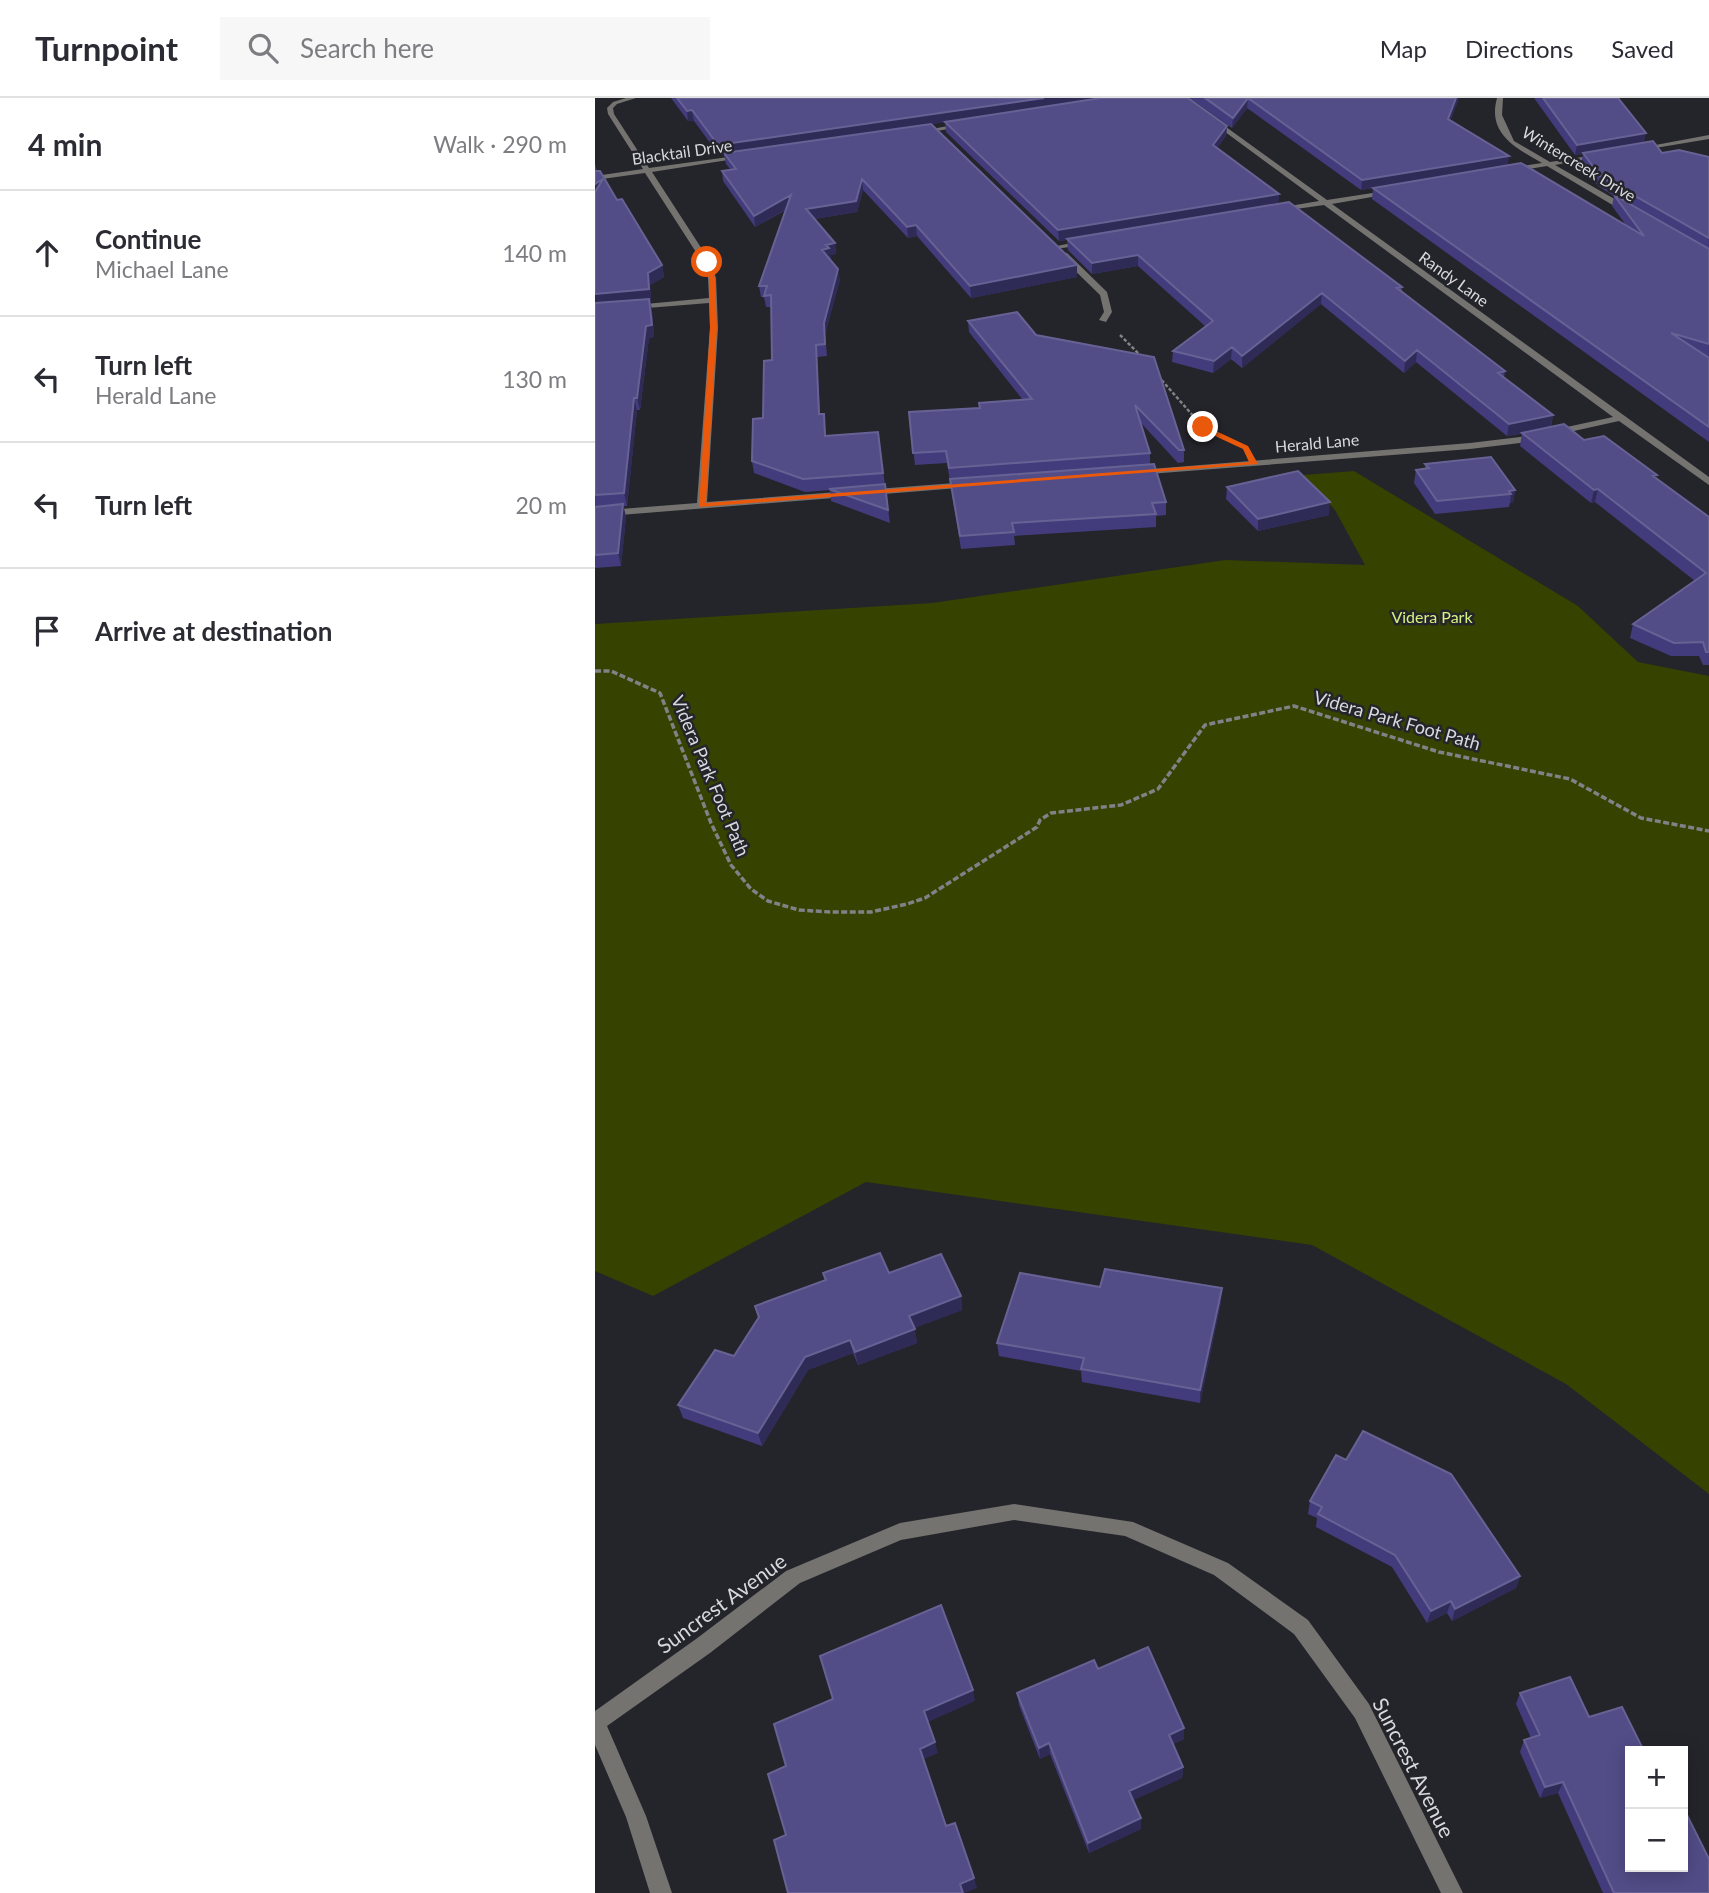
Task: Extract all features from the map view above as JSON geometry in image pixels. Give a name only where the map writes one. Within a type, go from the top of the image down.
[{"type":"street","points":[[633,98],[615,103],[610,108],[611,114],[707,262],[712,278],[714,328],[702,505]]},
{"type":"street","name":"Randy Lane","points":[[1182,98],[1709,482]]},
{"type":"street","name":"Wintercreek Drive","points":[[1500,98],[1496,108],[1511,142],[1640,217]]},
{"type":"street","points":[[908,133],[975,123]]},
{"type":"street","points":[[935,129],[945,138]]},
{"type":"street","points":[[1628,150],[1709,137]]},
{"type":"street","points":[[1509,171],[1615,153]]},
{"type":"street","name":"Blacktail Drive","points":[[595,178],[757,155]]},
{"type":"street","points":[[1264,213],[1404,189]]},
{"type":"street","points":[[1047,238],[1104,294],[1108,312],[1103,320]]},
{"type":"street","points":[[1056,247],[1095,240]]},
{"type":"street","points":[[629,307],[712,300]]},
{"type":"street","name":"Herald Lane","points":[[1130,473],[1520,440],[1620,418]]},
{"type":"street","points":[[595,514],[978,485]]},
{"type":"street","name":"Suncrest Avenue","points":[[595,1722],[703,1646],[793,1577],[900,1532],[1014,1512],[1126,1528],[1221,1569],[1301,1627],[1362,1711],[1452,1893]]},
{"type":"street","points":[[595,1722],[636,1816],[661,1893]]},
{"type":"path","points":[[1103,320],[1130,343],[1148,364]]},
{"type":"path","points":[[1157,374],[1203,427],[1246,448],[1254,464]]},
{"type":"path","name":"Videra Park Foot Path","points":[[595,671],[611,671],[660,693],[711,823],[731,865],[751,889],[768,901],[800,909],[871,912],[925,898],[1037,827],[1040,820],[1051,813],[1121,805],[1158,789],[1205,725],[1294,706],[1439,752],[1570,779],[1641,818],[1709,831]]},
{"type":"green space","name":"Videra Park","points":[[1354,471],[1578,606],[1638,662],[1709,676],[1709,1494],[1566,1384],[1312,1245],[866,1182],[653,1296],[595,1271],[595,624],[932,603],[1225,560],[1365,565],[1335,510],[1303,475]]},
{"type":"building","points":[[677,98],[1044,98],[718,145],[692,110],[687,111]]},
{"type":"building","points":[[1101,98],[1188,98],[1227,126],[1213,145],[1279,194],[1058,230],[945,122]]},
{"type":"building","points":[[1205,98],[1248,98],[1233,118]]},
{"type":"building","points":[[1248,98],[1456,98],[1448,119],[1509,156],[1362,180]]},
{"type":"building","points":[[1543,98],[1618,98],[1646,133],[1577,145]]},
{"type":"building","points":[[931,124],[1077,265],[970,286],[916,225],[907,227],[862,179],[856,201],[806,209],[835,243],[826,245],[829,248],[822,250],[838,269],[824,323],[825,344],[816,345],[819,414],[824,414],[825,436],[878,432],[883,473],[803,479],[752,461],[753,419],[763,418],[764,361],[772,360],[771,295],[764,296],[767,286],[759,286],[791,195],[754,216],[722,171],[736,169],[724,153]]},
{"type":"building","points":[[1653,141],[1662,153],[1679,150],[1709,157],[1709,238],[1600,176],[1583,153]]},
{"type":"building","points":[[1521,163],[1644,236],[1614,195],[1709,249],[1709,344],[1671,333],[1709,358],[1709,427],[1373,188]]},
{"type":"building","points":[[595,171],[600,171],[617,200],[622,199],[662,265],[648,273],[649,289],[595,294],[595,192],[603,179],[595,184]]},
{"type":"building","points":[[1289,202],[1402,287],[1397,288],[1505,371],[1498,373],[1553,415],[1509,424],[1417,350],[1405,361],[1322,293],[1242,356],[1232,347],[1214,361],[1173,351],[1213,321],[1138,255],[1092,263],[1067,239]]},
{"type":"building","points":[[649,299],[652,325],[646,326],[637,398],[634,398],[624,493],[595,495],[595,303]]},
{"type":"building","points":[[1017,312],[1036,335],[1154,357],[1184,450],[1179,450],[1135,405],[1150,453],[949,468],[946,451],[913,453],[909,412],[980,408],[979,403],[1032,399],[968,321]]},
{"type":"building","points":[[1564,424],[1584,440],[1604,436],[1709,517],[1709,652],[1706,652],[1703,642],[1674,643],[1633,624],[1706,573],[1522,433]]},
{"type":"building","points":[[1491,457],[1515,490],[1509,491],[1511,494],[1437,501],[1416,470],[1429,468],[1425,464]]},
{"type":"building","points":[[1154,464],[1166,502],[1152,503],[1156,514],[1012,523],[1014,532],[960,536],[950,479]]},
{"type":"building","points":[[1298,471],[1330,502],[1258,519],[1227,487]]},
{"type":"building","points":[[885,484],[888,510],[829,489]]},
{"type":"building","points":[[623,504],[618,553],[595,555],[595,507]]},
{"type":"building","points":[[880,1253],[889,1273],[941,1254],[961,1296],[909,1316],[915,1329],[855,1352],[850,1340],[805,1357],[758,1433],[678,1405],[715,1350],[734,1356],[759,1317],[755,1306],[826,1280],[823,1273]]},
{"type":"building","points":[[1105,1269],[1222,1288],[1200,1390],[1081,1369],[1084,1358],[997,1343],[1020,1273],[1100,1287]]},
{"type":"building","points":[[1363,1431],[1451,1474],[1520,1576],[1455,1609],[1451,1601],[1431,1611],[1395,1555],[1318,1514],[1322,1507],[1310,1501],[1336,1455],[1346,1460]]},
{"type":"building","points":[[941,1605],[973,1690],[924,1711],[935,1742],[920,1749],[946,1826],[955,1823],[974,1878],[960,1884],[963,1893],[788,1893],[774,1840],[786,1835],[768,1774],[786,1766],[774,1724],[833,1699],[820,1656]]},
{"type":"building","points":[[1148,1647],[1184,1728],[1169,1735],[1183,1767],[1129,1791],[1141,1818],[1088,1843],[1049,1743],[1039,1748],[1017,1693],[1094,1660],[1098,1669]]},
{"type":"building","points":[[1570,1677],[1589,1717],[1622,1707],[1642,1746],[1625,1746],[1625,1872],[1688,1872],[1688,1817],[1709,1859],[1709,1893],[1614,1893],[1563,1782],[1545,1787],[1524,1740],[1540,1735],[1520,1693]]},
{"type":"route","points":[[707,262],[712,278],[714,328],[702,505],[1254,464],[1246,448],[1203,427]]}]
